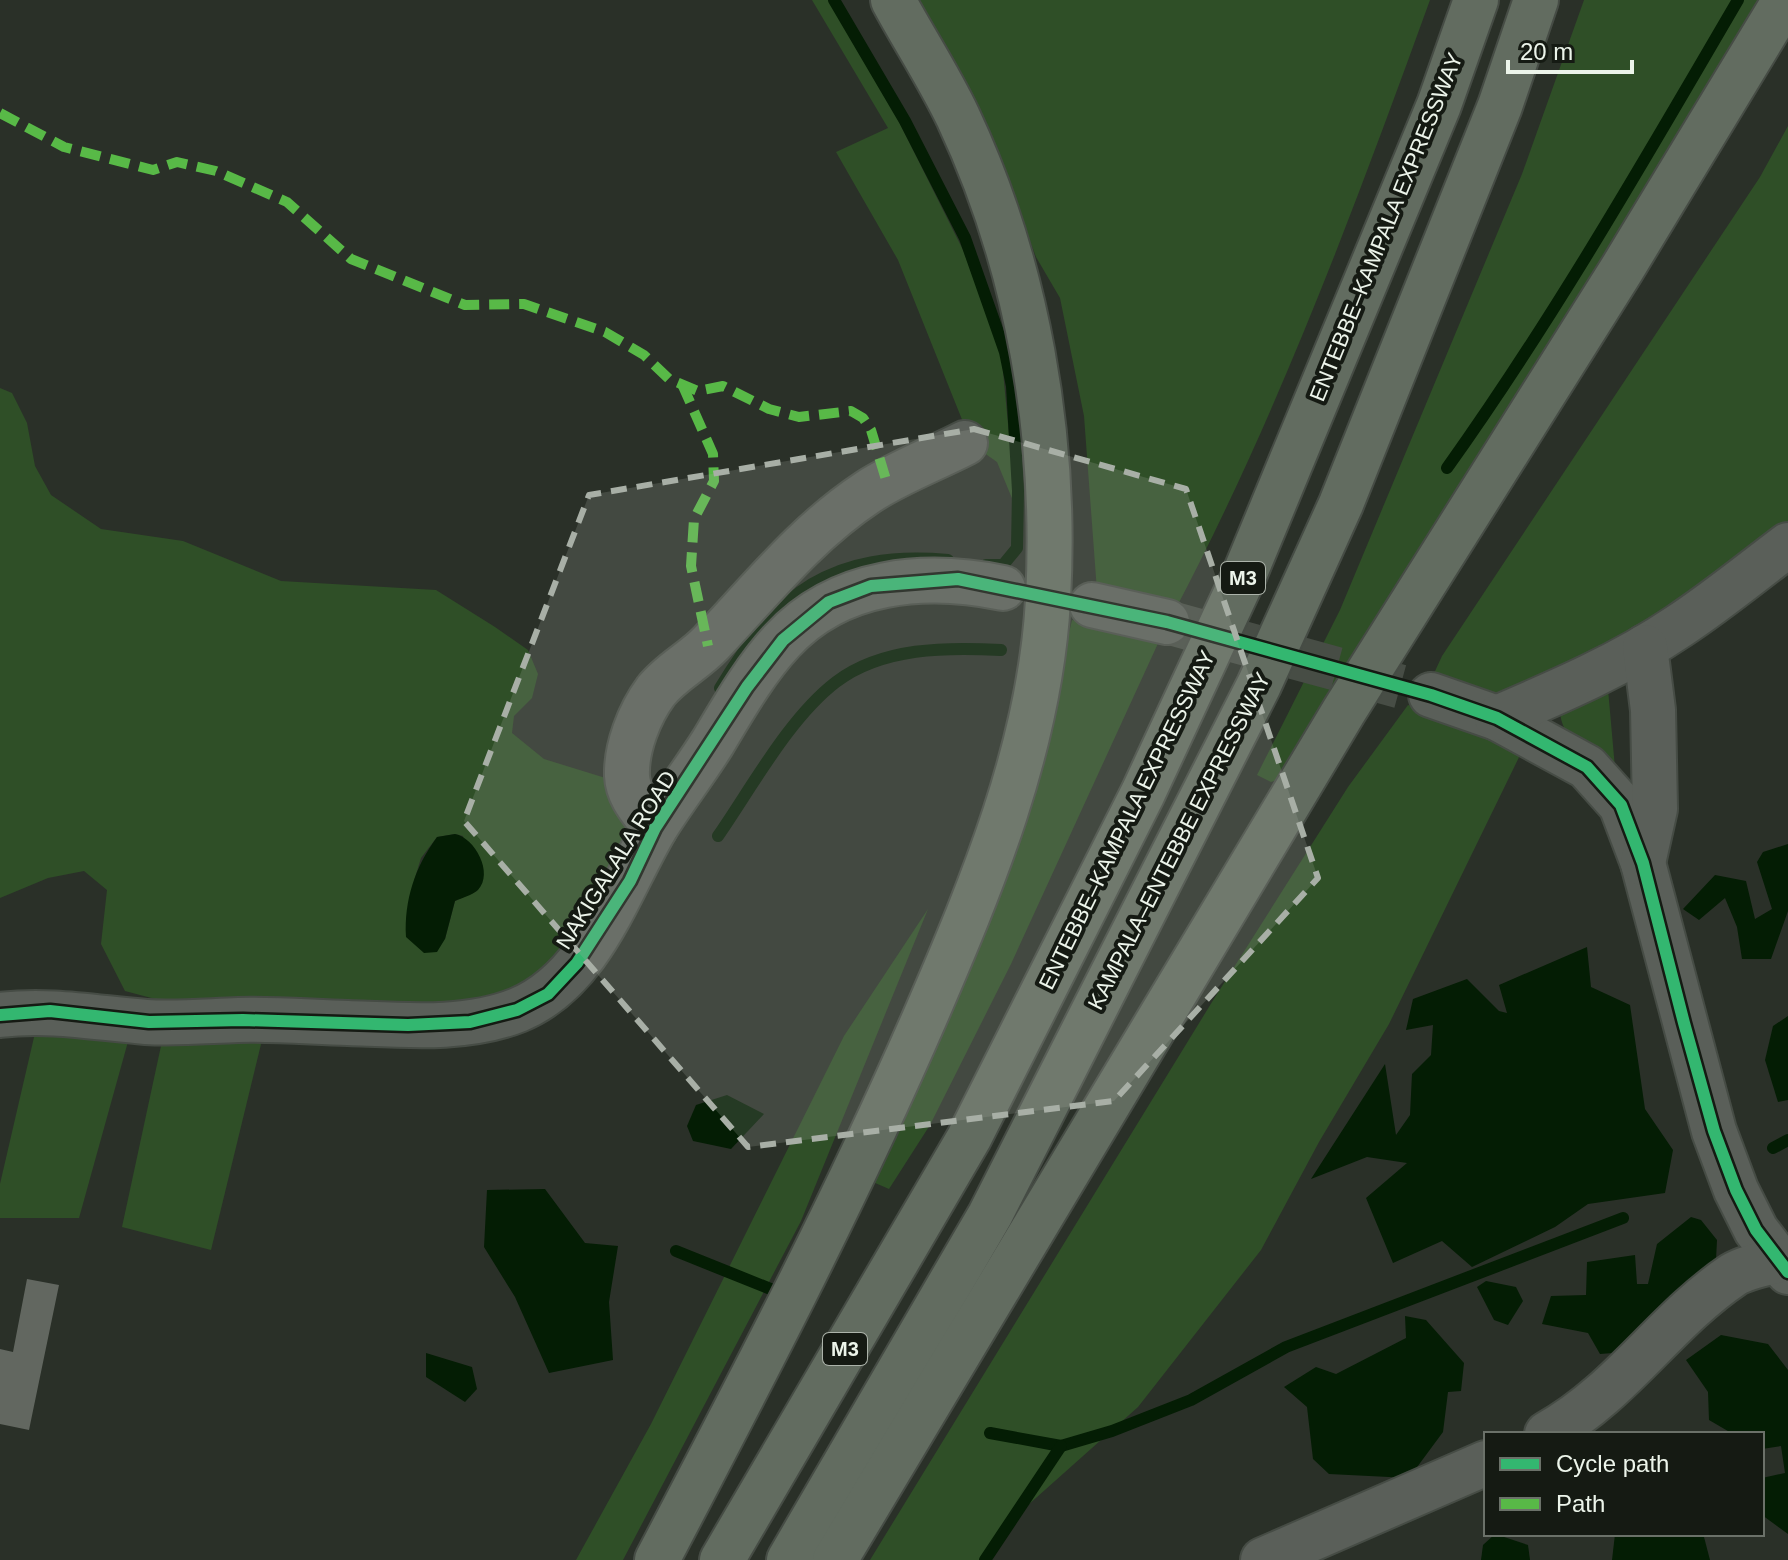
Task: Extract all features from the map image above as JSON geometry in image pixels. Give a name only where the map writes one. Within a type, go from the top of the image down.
[{"type":"highway","points":[[657,1560],[855,1175],[963,928],[995,847],[1016,777],[1041,664],[1049,600],[1046,454],[1028,328],[997,216],[958,117],[893,0]]},
{"type":"highway","name":"ENTEBBE–KAMPALA EXPRESSWAY","points":[[722,1560],[969,1138],[1143,793],[1243,578],[1439,105],[1476,0]]},
{"type":"highway","name":"KAMPALA–ENTEBBE EXPRESSWAY","points":[[789,1560],[990,1215],[1259,685],[1347,490],[1500,106],[1536,0]]},
{"type":"highway","points":[[835,1560],[1344,711],[1622,269],[1785,0]]},
{"type":"street","name":"NAKIGALALA ROAD","points":[[655,828],[635,802],[627,777],[630,748],[641,715],[657,690],[708,646],[785,562],[826,523],[870,490],[965,443]]},
{"type":"street","points":[[1488,714],[1576,684],[1645,647],[1680,626],[1788,545]]},
{"type":"street","name":"NAKIGALALA ROAD","points":[[0,1015],[50,1011],[149,1022],[243,1020],[408,1025],[470,1022],[517,1010],[548,994],[577,963],[630,881],[655,828],[747,687],[783,640],[829,602],[871,586],[958,579],[1003,588]]},
{"type":"street","points":[[1092,605],[1167,622]]},
{"type":"street","points":[[1643,863],[1655,809],[1653,710],[1645,647]]},
{"type":"street","points":[[1431,695],[1488,714],[1587,767],[1621,805],[1643,863],[1714,1131],[1736,1190],[1756,1230],[1784,1266],[1735,1273],[1684,1317],[1623,1379],[1570,1421],[1551,1432]]},
{"type":"street","points":[[1263,1560],[1484,1464]]},
{"type":"highlighted area","points":[[974,429],[1186,489],[1318,878],[1114,1101],[748,1147],[464,821],[589,495]]},
{"type":"shaded area","points":[[812,0],[828,0],[899,122],[963,250],[1002,361],[1016,508],[997,462],[980,450],[965,427],[898,260],[836,152],[888,128]]},
{"type":"shaded area","points":[[918,0],[1430,0],[1373,156],[1280,387],[1247,463],[1174,612],[1097,591],[1084,416],[1060,298],[1036,257],[1007,180]]},
{"type":"shaded area","points":[[1584,0],[1768,0],[1277,780],[1271,782],[1257,775],[1340,610],[1522,174]]},
{"type":"shaded area","points":[[1788,126],[1788,528],[1680,610],[1494,698],[1430,682],[1442,656],[1760,177]]},
{"type":"shaded area","points":[[0,388],[12,393],[27,423],[35,466],[51,495],[101,529],[183,541],[281,581],[436,590],[495,627],[528,650],[538,674],[532,698],[514,716],[512,733],[544,759],[612,780],[635,824],[596,905],[546,965],[513,992],[488,1004],[189,1008],[125,991],[101,944],[107,890],[84,871],[48,878],[0,898]],"holes":[[[463,836],[477,891],[455,901],[445,939],[414,881],[421,858],[437,837]]]},
{"type":"shaded area","points":[[1072,620],[1160,639],[1011,964],[930,1125],[889,1189],[866,1179],[1017,850]]},
{"type":"shaded area","points":[[1608,689],[1615,768],[1587,752],[1571,738],[1561,720],[1560,709]]},
{"type":"shaded area","points":[[1408,705],[1523,749],[1389,1024],[1319,1142],[1261,1250],[1138,1407],[1010,1521],[985,1560],[870,1560],[1212,1002],[1348,787]]},
{"type":"shaded area","points":[[455,834],[469,842],[480,857],[484,875],[482,883],[476,892],[455,901],[445,939],[437,952],[424,953],[406,937],[409,897],[417,872],[437,837]]},
{"type":"shaded area","points":[[1788,844],[1788,911],[1771,959],[1742,959],[1737,927],[1725,898],[1699,920],[1683,909],[1715,875],[1746,881],[1755,919],[1772,909],[1757,862],[1763,852]]},
{"type":"shaded area","points":[[928,909],[801,1221],[623,1560],[576,1560],[651,1424],[844,1036]]},
{"type":"shaded area","points":[[1587,947],[1591,987],[1630,1005],[1645,1109],[1673,1150],[1665,1193],[1588,1204],[1555,1227],[1472,1267],[1442,1241],[1393,1263],[1366,1198],[1407,1163],[1367,1157],[1311,1179],[1385,1064],[1396,1135],[1410,1115],[1412,1074],[1431,1055],[1433,1025],[1406,1030],[1413,999],[1467,979],[1499,1011],[1507,1013],[1499,985]]},
{"type":"shaded area","points":[[1788,1016],[1788,1100],[1778,1102],[1765,1060],[1773,1026]]},
{"type":"shaded area","points":[[38,1020],[129,1038],[79,1218],[0,1218],[0,1184]]},
{"type":"shaded area","points":[[164,1032],[262,1040],[211,1250],[122,1227]]},
{"type":"shaded area","points":[[727,1095],[764,1114],[731,1149],[693,1141],[687,1126],[696,1105]]},
{"type":"shaded area","points":[[545,1189],[585,1243],[618,1246],[609,1302],[613,1360],[549,1373],[515,1297],[484,1247],[487,1190]]},
{"type":"shaded area","points":[[1691,1217],[1701,1220],[1717,1240],[1715,1280],[1638,1351],[1600,1354],[1588,1333],[1542,1324],[1551,1296],[1586,1295],[1587,1262],[1635,1255],[1637,1284],[1648,1284],[1657,1244]]},
{"type":"shaded area","points":[[1486,1281],[1516,1287],[1523,1301],[1508,1325],[1494,1320],[1477,1287]]},
{"type":"shaded area","points":[[1405,1316],[1426,1320],[1464,1363],[1461,1391],[1448,1392],[1443,1432],[1409,1478],[1329,1474],[1313,1459],[1307,1407],[1284,1387],[1316,1367],[1336,1374],[1406,1338]]},
{"type":"shaded area","points":[[1721,1335],[1768,1344],[1788,1370],[1788,1534],[1764,1516],[1764,1478],[1785,1473],[1781,1446],[1764,1449],[1764,1432],[1730,1432],[1709,1420],[1708,1392],[1686,1360]]},
{"type":"shaded area","points":[[426,1353],[472,1367],[477,1389],[465,1402],[426,1377]]},
{"type":"shaded area","points":[[1493,1536],[1501,1536],[1528,1545],[1530,1560],[1481,1560],[1483,1545]]},
{"type":"shaded area","points":[[1615,1536],[1701,1536],[1704,1537],[1710,1560],[1612,1560]]},
{"type":"building","points":[[27,1279],[59,1285],[29,1430],[0,1424],[0,1349],[13,1352]]},
{"type":"waterway","points":[[834,0],[905,121],[965,238],[1005,352],[1012,386],[1018,491],[1017,548],[1003,565],[986,565]]},
{"type":"waterway","points":[[1447,468],[1562,296],[1738,0]]},
{"type":"waterway","points":[[720,688],[764,626],[812,584],[871,562],[948,560]]},
{"type":"waterway","points":[[718,836],[803,714],[836,682],[854,670],[916,652],[1001,650]]},
{"type":"waterway","points":[[1773,1148],[1788,1140]]},
{"type":"waterway","points":[[990,1433],[1061,1446],[1112,1431],[1191,1400],[1286,1347],[1623,1218]]},
{"type":"waterway","points":[[676,1251],[778,1292]]},
{"type":"waterway","points":[[985,1560],[1061,1446]]},
{"type":"tunnel","points":[[1167,622],[1431,695]]},
{"type":"marked path","points":[[0,113],[64,147],[153,170],[177,162],[216,171],[287,202],[351,259],[465,305],[524,304],[605,332],[644,355],[669,379],[698,391],[723,386],[769,409],[799,417],[851,411],[863,418],[871,430],[887,483]]},
{"type":"marked path","points":[[682,384],[713,454],[714,481],[694,519],[691,566],[708,646]]},
{"type":"cycle path","points":[[0,1015],[50,1011],[149,1022],[243,1020],[408,1025],[470,1022],[517,1010],[548,994],[577,963],[630,881],[655,828],[747,687],[783,640],[829,602],[871,586],[958,579],[1167,622],[1431,695],[1497,718],[1587,767],[1621,805],[1643,863],[1714,1131],[1736,1190],[1756,1230],[1788,1272]]}]
